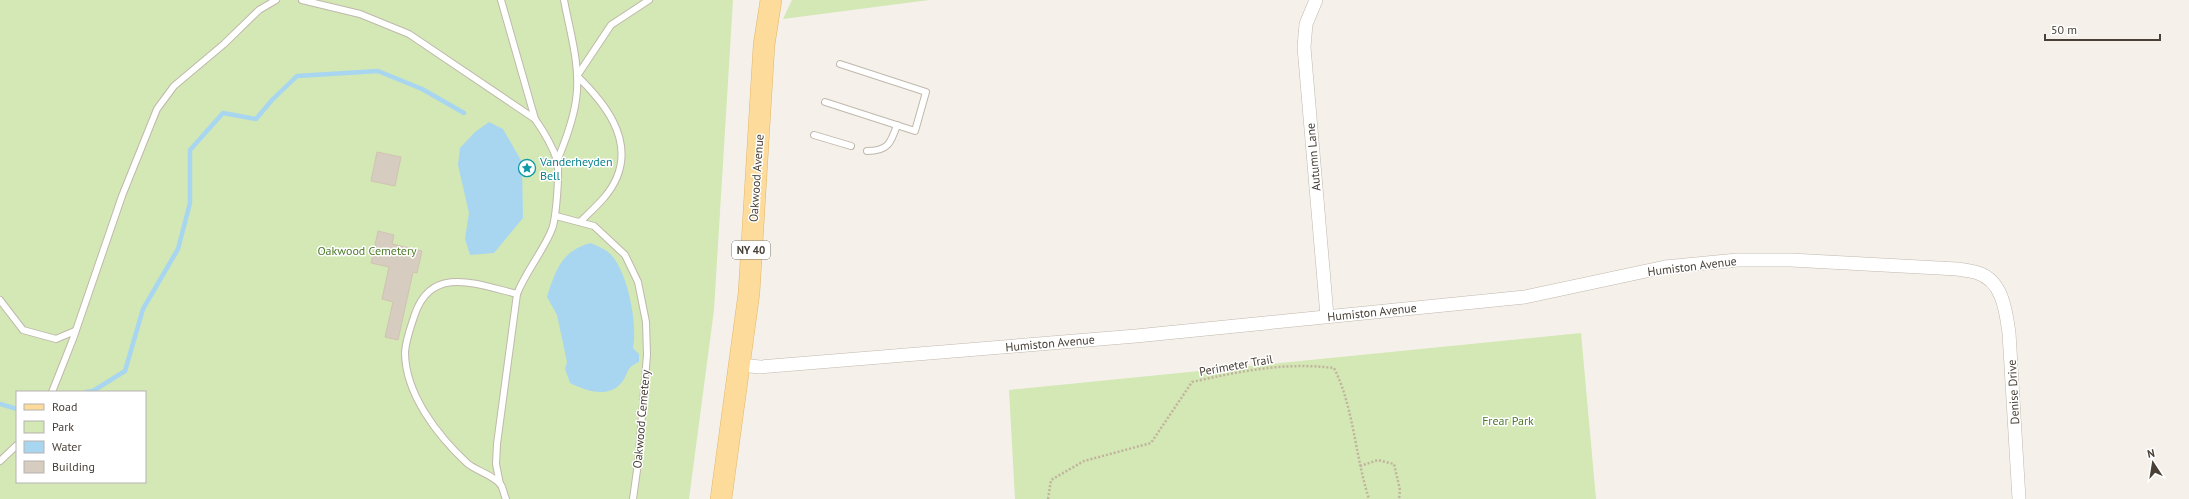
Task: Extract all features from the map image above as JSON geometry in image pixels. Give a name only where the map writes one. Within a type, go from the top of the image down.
[{"type":"main road","name":"Oakwood Avenue","points":[[721,499],[740,365],[748,293],[764,45],[771,0]]},
{"type":"street","name":"Autumn Lane","points":[[1316,0],[1306,24],[1304,47],[1327,316]]},
{"type":"street","name":"Humiston Avenue","points":[[740,365],[760,367],[1128,337],[1525,297],[1665,267],[1737,260],[1791,260],[1957,269],[1980,273],[1997,287]]},
{"type":"street","name":"Denise Drive","points":[[1997,287],[2006,306],[2009,333],[2019,499]]},
{"type":"lane","points":[[52,391],[122,196],[157,109],[174,86],[224,44],[259,10],[276,0]]},
{"type":"lane","points":[[302,0],[360,14],[409,34],[535,119]]},
{"type":"lane","points":[[501,0],[535,119],[546,135],[557,161]]},
{"type":"lane","points":[[506,499],[500,484],[496,464],[496,444],[517,294],[524,275],[552,230],[556,216],[557,161],[567,137],[574,107],[577,76],[564,0]]},
{"type":"lane","points":[[577,76],[611,25],[649,0]]},
{"type":"lane","points":[[825,102],[916,131],[926,92],[840,64]]},
{"type":"lane","points":[[577,76],[591,90],[609,114],[618,130],[622,153],[617,178],[603,199],[580,222]]},
{"type":"lane","points":[[867,151],[879,151],[891,142],[897,125]]},
{"type":"lane","points":[[814,135],[852,146]]},
{"type":"lane","name":"Oakwood Cemetery","points":[[556,216],[594,226],[625,255],[638,282],[646,322],[647,355],[633,499]]},
{"type":"lane","points":[[500,484],[468,464],[428,419],[416,400],[408,375],[405,352],[409,332],[418,304],[431,288],[447,282],[466,282],[517,294]]},
{"type":"lane","points":[[0,300],[23,330],[56,339],[75,331]]},
{"type":"lane","points":[[0,461],[16,446]]},
{"type":"path","name":"Perimeter Trail","points":[[1048,499],[1051,480],[1084,461],[1151,443],[1192,382],[1258,368],[1307,364],[1334,368],[1344,388],[1360,466]]},
{"type":"path","points":[[1368,499],[1360,466],[1378,460],[1394,464],[1400,490],[1399,499]]},
{"type":"green space","name":"Oakwood Cemetery","points":[[0,0],[733,0],[714,310],[689,499],[0,499]]},
{"type":"green space","points":[[792,0],[929,0],[783,19]]},
{"type":"green space","name":"Frear Park","points":[[1581,333],[1596,499],[1015,499],[1009,390]]},
{"type":"water","points":[[489,122],[503,129],[522,162],[523,218],[494,253],[470,255],[465,239],[469,213],[458,165],[460,148],[475,132]]},
{"type":"water","points":[[591,243],[602,248],[612,256],[623,275],[633,314],[633,348],[639,354],[639,362],[634,364],[629,369],[622,382],[617,387],[604,392],[590,391],[570,383],[565,369],[567,362],[557,315],[547,297],[557,270],[566,256],[581,246]]},
{"type":"building","points":[[377,152],[401,157],[395,186],[371,181]]},
{"type":"building","points":[[378,231],[394,235],[392,244],[422,251],[417,273],[413,272],[398,340],[385,337],[393,302],[382,299],[389,267],[371,263]]},
{"type":"waterway","points":[[93,391],[125,371],[143,309],[178,249],[190,203],[190,150],[223,113],[256,119],[272,100],[297,76],[378,71],[422,89],[464,113]]},
{"type":"waterway","points":[[0,404],[16,409]]},
{"type":"place","name":"Vanderheyden Bell","points":[[527,168]]}]
